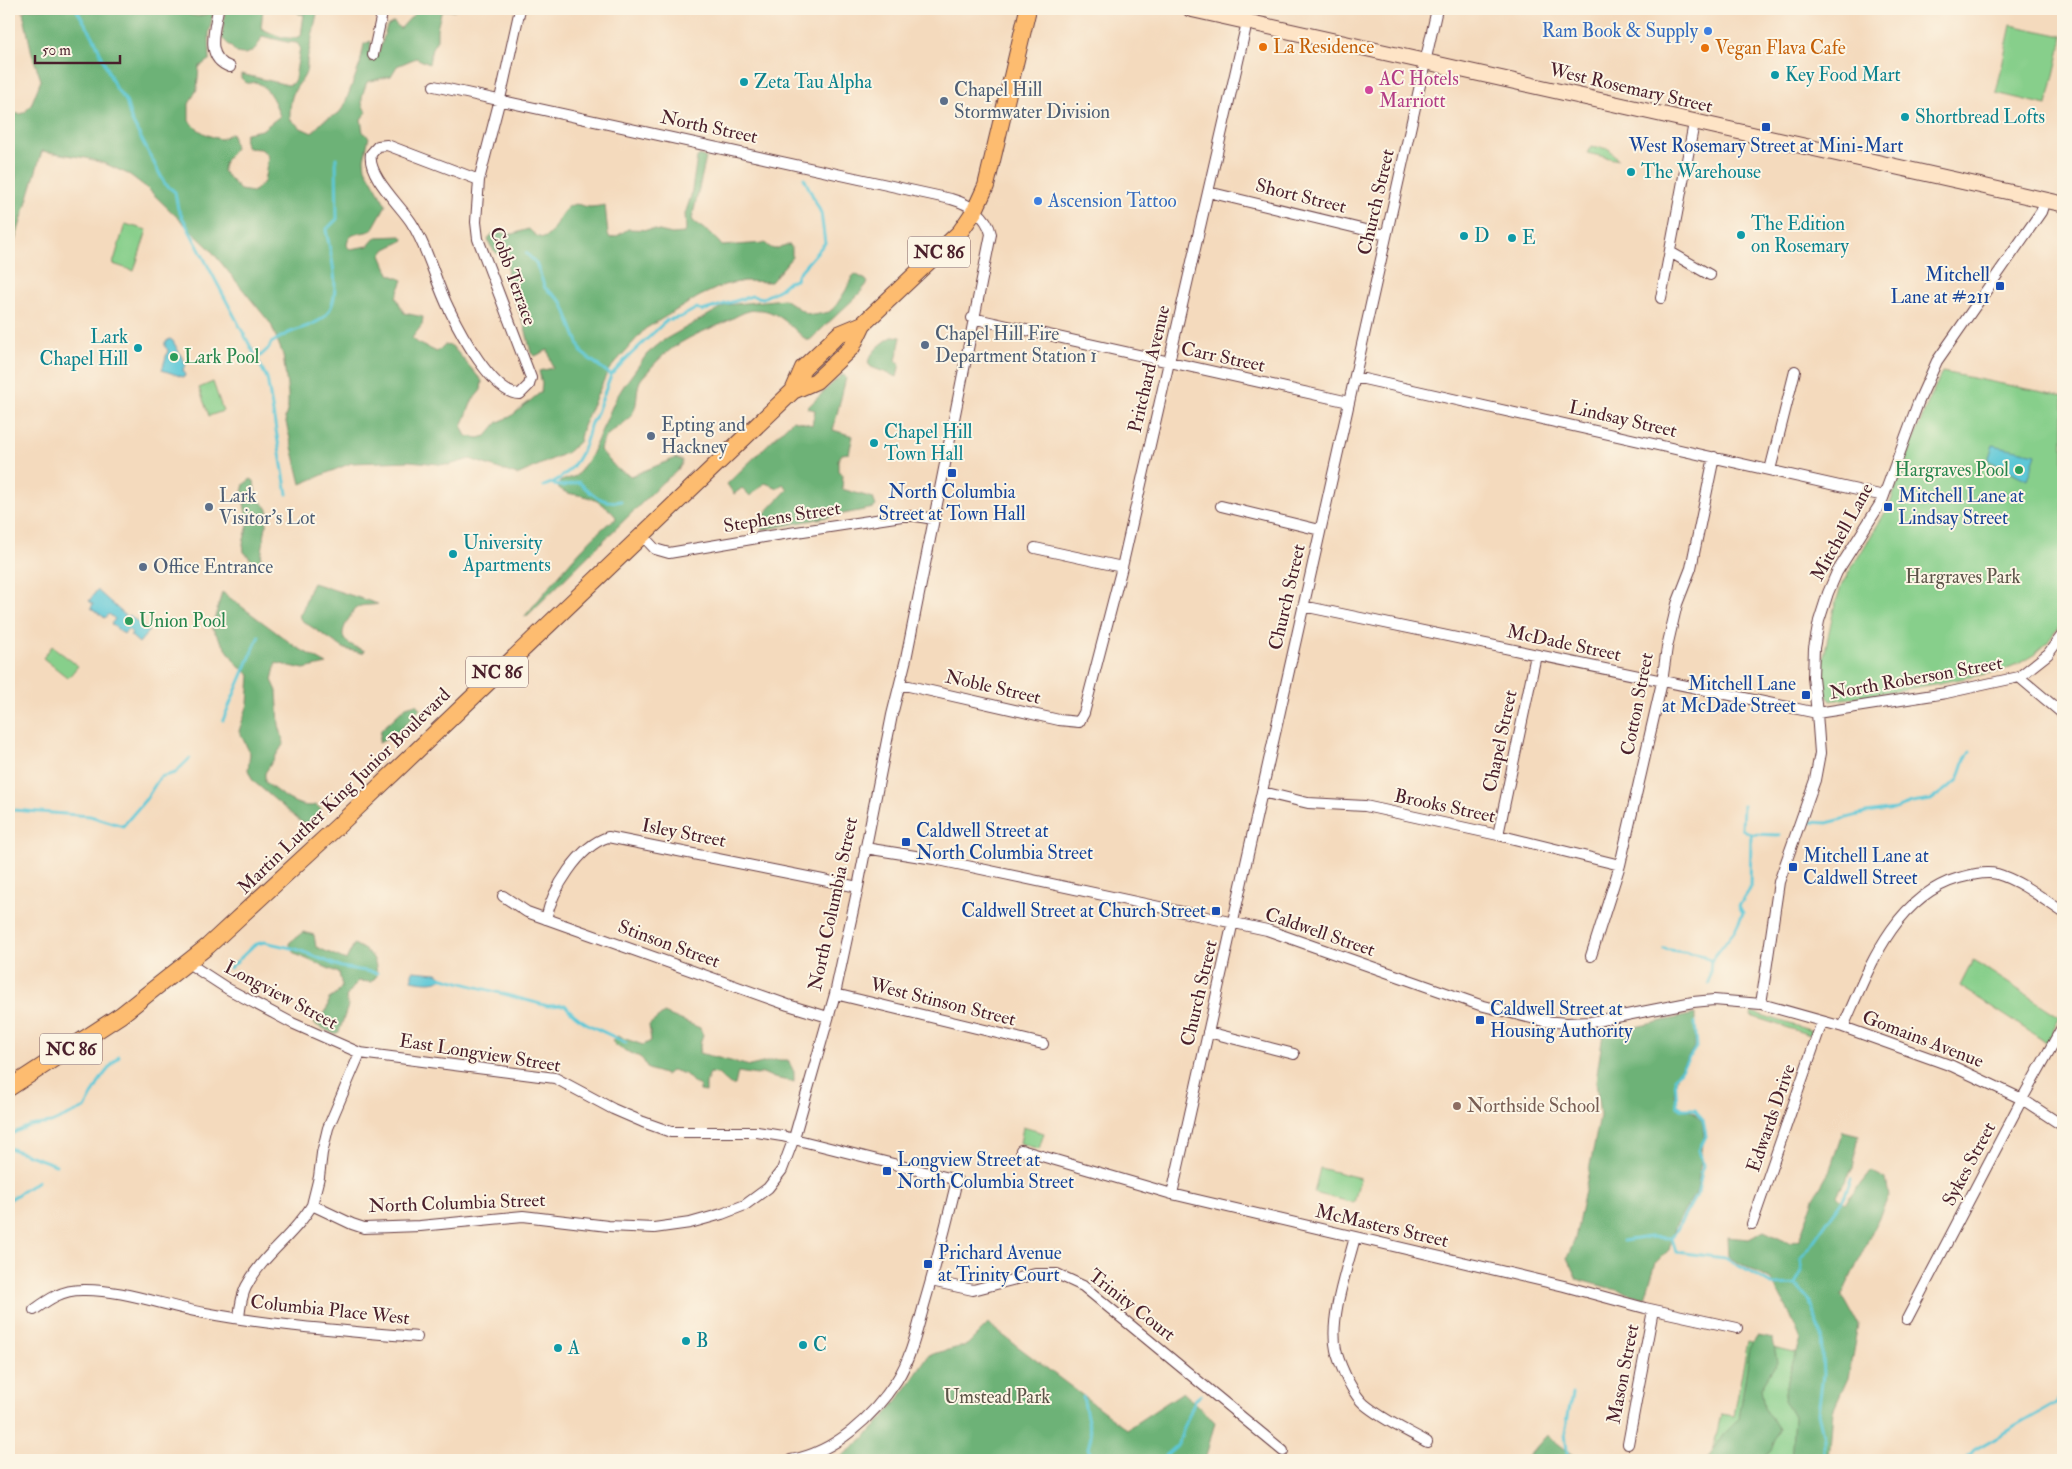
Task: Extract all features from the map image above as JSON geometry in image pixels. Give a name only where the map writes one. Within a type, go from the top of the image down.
[{"type":"main road","name":"NC 86","points":[[975,210],[986,186],[1028,9]]},
{"type":"main road","name":"Martin Luther King Junior Boulevard","points":[[793,391],[803,368],[839,334],[863,324],[960,232],[975,210]]},
{"type":"main road","name":"Martin Luther King Junior Boulevard","points":[[9,1088],[121,1015],[188,964],[339,825],[793,391],[816,381],[845,354],[852,347],[863,324]]},
{"type":"street","points":[[218,9],[213,49],[218,60],[230,67]]},
{"type":"street","points":[[373,54],[383,9]]},
{"type":"street","points":[[478,180],[500,99],[520,9]]},
{"type":"street","name":"West Rosemary Street","points":[[1190,9],[2063,204]]},
{"type":"street","name":"Church Street","points":[[1172,1194],[1437,9]]},
{"type":"street","name":"Pritchard Avenue","points":[[1079,722],[1087,704],[1122,568],[1247,22]]},
{"type":"street","name":"North Street","points":[[434,86],[952,199],[975,210]]},
{"type":"street","points":[[1661,298],[1694,122]]},
{"type":"street","name":"Cobb Terrace","points":[[386,145],[478,180],[476,206],[478,239],[531,378],[529,385],[520,394],[508,392],[493,378],[478,358],[450,310],[416,230],[373,169],[371,154],[378,146],[386,145]]},
{"type":"street","name":"Short Street","points":[[1208,192],[1386,235]]},
{"type":"street","name":"Mitchell Lane","points":[[1761,1004],[1778,882],[1815,780],[1820,753],[1818,714],[1813,677],[1814,648],[1819,621],[1828,593],[1837,572],[1884,496],[1930,374],[1949,342],[2041,212],[2045,200]]},
{"type":"street","name":"North Columbia Street","points":[[312,1205],[364,1228],[420,1226],[523,1216],[608,1226],[654,1228],[690,1223],[746,1205],[768,1188],[782,1170],[794,1138],[835,994],[900,684],[972,318],[991,234],[989,225],[975,210]]},
{"type":"street","points":[[1670,252],[1710,275]]},
{"type":"street","name":"Carr Street","points":[[972,318],[1349,402]]},
{"type":"street","points":[[1770,470],[1795,371]]},
{"type":"street","name":"Lindsay Street","points":[[1354,377],[1884,496]]},
{"type":"street","name":"Cotton Street","points":[[1591,956],[1620,866],[1662,682],[1671,630],[1677,604],[1691,568],[1714,457]]},
{"type":"street","points":[[1221,506],[1320,530]]},
{"type":"street","name":"Stephens Street","points":[[642,535],[655,549],[669,554],[770,536],[902,516],[933,519]]},
{"type":"street","points":[[1034,548],[1122,568]]},
{"type":"street","name":"McDade Street","points":[[1303,606],[1818,714]]},
{"type":"street","name":"North Roberson Street","points":[[1818,714],[1946,693],[2019,677],[2048,654],[2063,634]]},
{"type":"street","name":"Chapel Street","points":[[1498,834],[1536,655]]},
{"type":"street","points":[[2019,677],[2063,714]]},
{"type":"street","name":"Noble Street","points":[[900,684],[1059,720],[1079,722]]},
{"type":"street","name":"Brooks Street","points":[[1262,792],[1308,803],[1331,806],[1365,806],[1498,834],[1620,866]]},
{"type":"street","name":"Isley Street","points":[[546,918],[551,898],[556,889],[583,853],[592,845],[608,837],[858,887]]},
{"type":"street","name":"Caldwell Street","points":[[865,848],[944,861],[1275,933],[1398,978],[1480,1005],[1543,1021],[1567,1023],[1592,1022],[1693,1002],[1714,1000],[1761,1004]]},
{"type":"street","points":[[1843,1027],[1877,953],[1898,921],[1921,897],[1946,882],[1973,874],[1996,874],[2023,886],[2063,912]]},
{"type":"street","name":"Stinson Street","points":[[503,896],[527,912],[828,1018]]},
{"type":"street","name":"Longview Street","points":[[188,964],[228,989],[292,1023],[360,1053]]},
{"type":"street","name":"West Stinson Street","points":[[835,994],[1043,1044]]},
{"type":"street","name":"Gomains Avenue","points":[[1761,1004],[1843,1027],[1952,1066],[2022,1099],[2063,1126]]},
{"type":"street","name":"Edwards Drive","points":[[1752,1224],[1822,1022]]},
{"type":"street","name":"Sykes Street","points":[[1907,1319],[2022,1099],[2063,1026]]},
{"type":"street","points":[[1208,1032],[1294,1054]]},
{"type":"street","points":[[239,1318],[245,1289],[252,1276],[278,1246],[297,1228],[312,1205],[328,1128],[360,1053]]},
{"type":"street","name":"East Longview Street","points":[[360,1053],[555,1078],[620,1112],[671,1132],[757,1132],[794,1138],[957,1180],[931,1281]]},
{"type":"street","name":"McMasters Street","points":[[1021,1150],[1172,1194],[1564,1286],[1652,1310],[1737,1328]]},
{"type":"street","points":[[1355,1237],[1334,1330],[1336,1350],[1344,1373],[1354,1393],[1363,1404],[1386,1420],[1427,1442]]},
{"type":"street","name":"Trinity Court","points":[[931,1281],[973,1290],[1035,1274],[1057,1274],[1083,1286],[1283,1451]]},
{"type":"street","points":[[791,1460],[837,1443],[872,1411],[898,1379],[912,1346],[931,1281]]},
{"type":"street","name":"Columbia Place West","points":[[34,1310],[54,1296],[66,1292],[98,1290],[205,1313],[417,1337]]},
{"type":"street","name":"Mason Street","points":[[1628,1444],[1652,1310]]},
{"type":"green space","points":[[27,9],[180,9],[190,15],[199,16],[207,14],[209,9],[214,9],[209,34],[210,59],[199,67],[197,89],[189,104],[189,121],[200,131],[217,138],[221,139],[232,133],[235,148],[224,163],[223,171],[240,190],[253,192],[264,182],[268,158],[267,154],[261,149],[247,148],[245,135],[246,133],[262,130],[280,116],[266,89],[257,82],[246,83],[241,78],[241,74],[288,85],[292,84],[295,79],[300,47],[297,43],[262,36],[250,53],[237,53],[222,38],[225,9],[263,9],[261,28],[275,35],[296,38],[301,36],[304,14],[299,14],[295,9],[318,9],[305,76],[295,89],[290,110],[290,119],[301,128],[312,133],[323,121],[339,113],[344,106],[360,64],[364,44],[371,41],[370,62],[379,52],[387,26],[394,22],[401,28],[414,14],[416,9],[454,9],[454,11],[446,10],[441,13],[437,29],[437,40],[432,48],[429,64],[416,58],[397,66],[391,76],[367,82],[362,101],[367,112],[361,119],[363,132],[369,137],[364,159],[365,168],[386,205],[372,230],[353,235],[350,237],[347,246],[350,249],[368,246],[376,237],[401,236],[404,240],[386,249],[381,255],[389,274],[403,280],[396,297],[404,313],[423,317],[422,325],[412,338],[437,352],[444,345],[452,346],[482,381],[481,390],[472,401],[463,424],[462,428],[466,436],[479,438],[486,436],[498,422],[510,417],[541,392],[542,384],[539,371],[553,368],[548,350],[535,356],[531,353],[525,327],[508,285],[507,260],[495,251],[489,243],[488,239],[494,233],[513,234],[529,229],[537,236],[543,238],[552,231],[564,211],[570,206],[577,204],[589,207],[605,205],[610,238],[628,229],[655,230],[672,234],[684,233],[686,230],[685,214],[691,196],[697,157],[700,155],[706,158],[692,219],[694,222],[714,236],[722,246],[765,243],[774,249],[790,245],[792,257],[771,282],[744,281],[724,285],[700,296],[645,329],[608,371],[583,426],[579,442],[568,452],[517,475],[470,459],[449,465],[410,461],[351,463],[301,484],[285,418],[288,407],[288,394],[283,355],[271,324],[209,248],[147,188],[130,175],[106,164],[86,158],[42,151],[9,261],[9,209],[16,176],[9,145],[9,113],[21,114],[25,112],[31,105],[41,80],[32,54],[23,12]]},
{"type":"green space","points":[[2011,25],[2063,36],[2047,105],[1996,93]]},
{"type":"green space","points":[[1591,146],[1609,149],[1618,160],[1587,153]]},
{"type":"green space","points":[[125,224],[147,230],[134,271],[113,264]]},
{"type":"green space","points":[[855,274],[868,283],[858,295],[810,340],[806,340],[774,314],[768,311],[756,310],[745,312],[699,333],[673,348],[657,361],[640,381],[636,406],[632,414],[605,438],[600,450],[617,469],[631,476],[676,458],[683,461],[681,466],[659,485],[524,617],[596,534],[607,524],[615,520],[616,517],[599,502],[591,498],[567,493],[557,486],[561,481],[576,476],[581,470],[591,455],[615,400],[647,354],[664,340],[726,305],[784,299],[806,313],[814,315],[829,312],[835,307]]},
{"type":"green space","points":[[894,336],[901,337],[896,361],[900,363],[897,377],[871,367],[868,363],[871,355],[878,347]]},
{"type":"green space","name":"Hargraves Park","points":[[1942,372],[2063,396],[2063,621],[2047,643],[2035,654],[2020,663],[1997,672],[1831,701],[1825,694],[1823,661],[1834,608],[1842,584],[1889,506],[1926,407]]},
{"type":"green space","points":[[844,375],[846,378],[833,430],[853,436],[849,453],[842,454],[838,460],[838,471],[843,475],[842,489],[873,498],[876,506],[874,508],[762,530],[758,524],[765,518],[765,513],[788,489],[783,484],[778,488],[765,483],[750,496],[742,488],[734,494],[727,484],[793,420],[812,425],[815,410],[807,408],[840,376]]},
{"type":"green space","points":[[213,382],[223,411],[209,416],[199,388]]},
{"type":"green space","points":[[251,479],[254,481],[256,497],[268,509],[260,564],[256,565],[244,552],[243,543],[248,525],[242,492],[244,484]]},
{"type":"green space","points":[[313,583],[378,604],[356,608],[343,633],[345,640],[365,651],[362,653],[345,649],[301,620],[299,616]]},
{"type":"green space","points":[[222,592],[296,647],[327,664],[304,669],[276,663],[272,680],[277,691],[279,725],[284,743],[265,773],[265,782],[295,803],[309,806],[316,805],[322,810],[308,823],[301,822],[253,781],[248,770],[250,753],[239,731],[248,704],[250,675],[238,666],[212,628]]},
{"type":"green space","points":[[52,646],[78,666],[68,678],[43,658]]},
{"type":"green space","points":[[416,704],[420,709],[411,720],[396,733],[379,743],[381,730],[406,707]]},
{"type":"green space","points":[[303,932],[314,935],[316,947],[346,960],[354,944],[365,950],[374,959],[377,976],[371,982],[358,981],[346,997],[348,1006],[339,1032],[334,1034],[314,1024],[326,1012],[329,999],[337,994],[342,986],[339,973],[295,954],[289,943]]},
{"type":"green space","points":[[1973,960],[2060,1017],[2047,1043],[1960,986]]},
{"type":"green space","points":[[1752,1012],[1812,1031],[1810,1035],[1751,1016]]},
{"type":"green space","points":[[664,1013],[700,1028],[703,1035],[699,1053],[750,1066],[775,1060],[788,1060],[794,1072],[794,1082],[774,1078],[763,1073],[757,1075],[738,1072],[735,1085],[730,1085],[718,1074],[710,1073],[706,1084],[706,1092],[700,1091],[700,1086],[685,1074],[672,1070],[666,1075],[648,1069],[641,1058],[618,1047],[612,1041],[617,1036],[643,1045],[651,1041],[649,1025]]},
{"type":"green space","points":[[1695,1014],[1695,1046],[1678,1072],[1674,1094],[1679,1108],[1694,1112],[1702,1121],[1704,1136],[1697,1190],[1675,1227],[1669,1250],[1656,1262],[1645,1298],[1577,1279],[1567,1258],[1575,1239],[1600,1116],[1596,1081],[1603,1034]]},
{"type":"green space","points":[[1023,1127],[1044,1133],[1039,1149],[1020,1143]]},
{"type":"green space","points":[[1843,1131],[1859,1135],[1853,1168],[1837,1195],[1845,1203],[1871,1171],[1886,1179],[1889,1196],[1842,1295],[1858,1324],[1848,1378],[1833,1411],[1829,1460],[1791,1460],[1794,1417],[1784,1400],[1787,1380],[1801,1340],[1789,1312],[1771,1280],[1728,1257],[1727,1237],[1749,1239],[1764,1231],[1789,1243],[1799,1240],[1814,1198],[1829,1172]]},
{"type":"green space","points":[[1320,1168],[1360,1178],[1354,1203],[1314,1193]]},
{"type":"green space","name":"Umstead Park","points":[[988,1324],[1127,1429],[1183,1392],[1215,1422],[1205,1460],[836,1460],[864,1438],[888,1412],[929,1355],[967,1345]]},
{"type":"green space","points":[[1757,1336],[1773,1339],[1777,1362],[1761,1388],[1764,1408],[1779,1429],[1772,1448],[1763,1460],[1707,1460],[1723,1435],[1739,1419],[1750,1347]]},
{"type":"green space","points":[[1748,1341],[1819,1358],[1813,1460],[1711,1460],[1721,1414],[1734,1416]]},
{"type":"green space","points":[[1547,1435],[1579,1460],[1525,1460]]},
{"type":"water","name":"Lark Pool","points":[[170,339],[173,341],[186,365],[183,369],[185,376],[183,377],[162,370],[168,350],[165,347],[165,342]]},
{"type":"water","name":"Hargraves Pool","points":[[1993,445],[2036,454],[2027,480],[1988,460]]},
{"type":"water","points":[[97,590],[127,617],[129,615],[149,631],[139,643],[130,635],[132,633],[128,629],[124,634],[111,624],[115,619],[109,614],[105,618],[91,608],[93,604],[89,601]]},
{"type":"water","points":[[412,971],[437,973],[443,978],[432,982],[412,980]]},
{"type":"waterway","points":[[76,9],[94,38],[115,87],[126,101],[131,119],[165,184],[175,192],[178,209],[267,378],[287,494]]},
{"type":"waterway","points":[[257,359],[269,348],[271,343],[288,333],[320,320],[328,313],[333,303],[335,279],[326,230],[337,219],[336,158]]},
{"type":"waterway","points":[[544,486],[560,478],[578,459],[611,375],[667,320],[681,317],[697,308],[702,311],[752,296],[763,298],[780,289],[788,282],[796,280],[797,275],[825,243],[821,213],[804,178]]},
{"type":"waterway","points":[[526,253],[536,263],[545,288],[562,302],[582,353],[611,375]]},
{"type":"waterway","points":[[553,484],[563,486],[579,482],[598,498],[615,502],[621,501]]},
{"type":"waterway","points":[[223,720],[259,636]]},
{"type":"waterway","points":[[1811,822],[1827,823],[1931,800],[1958,780],[1965,759],[1970,752]]},
{"type":"waterway","points":[[9,807],[14,810],[90,816],[123,826],[146,799],[160,777],[175,773],[190,758]]},
{"type":"waterway","points":[[1709,984],[1711,961],[1735,930],[1743,913],[1739,906],[1750,889],[1751,834],[1742,829],[1743,805]]},
{"type":"waterway","points":[[1751,834],[1780,835]]},
{"type":"waterway","points":[[230,968],[254,945],[264,942],[296,949],[341,967],[377,973]]},
{"type":"waterway","points":[[1664,949],[1702,955],[1711,961]]},
{"type":"waterway","points":[[440,977],[548,1006],[565,1005],[585,1023],[626,1043]]},
{"type":"waterway","points":[[1695,1022],[1697,1046],[1675,1078],[1677,1105],[1683,1109],[1695,1109],[1703,1120],[1706,1136],[1699,1150],[1703,1165],[1698,1192],[1672,1238],[1676,1252],[1725,1258],[1773,1285],[1795,1284],[1809,1300],[1821,1333],[1823,1375],[1818,1413],[1824,1439],[1824,1460]]},
{"type":"waterway","points":[[9,1135],[29,1126],[51,1123],[85,1108],[102,1077],[119,1056]]},
{"type":"waterway","points":[[9,1148],[56,1165]]},
{"type":"waterway","points":[[1795,1284],[1802,1271],[1801,1259],[1845,1196],[1851,1179]]},
{"type":"waterway","points":[[9,1200],[38,1181]]},
{"type":"waterway","points":[[1623,1241],[1649,1237],[1672,1238]]},
{"type":"waterway","points":[[1568,1460],[1565,1433],[1572,1394]]},
{"type":"waterway","points":[[1968,1460],[1967,1458],[1974,1450],[2056,1403],[2063,1394]]},
{"type":"waterway","points":[[1161,1460],[1177,1446],[1195,1400],[1201,1395]]},
{"type":"waterway","points":[[1083,1397],[1091,1436],[1088,1449],[1095,1460]]},
{"type":"place","name":"Ram Book & Supply","points":[[1708,31]]},
{"type":"place","name":"La Residence","points":[[1263,47]]},
{"type":"place","name":"Vegan Flava Cafe","points":[[1705,48]]},
{"type":"place","name":"Key Food Mart","points":[[1775,75]]},
{"type":"place","name":"Zeta Tau Alpha","points":[[744,82]]},
{"type":"place","name":"AC Hotels Marriott","points":[[1369,90]]},
{"type":"place","name":"Chapel Hill Stormwater Division","points":[[944,101]]},
{"type":"place","name":"Shortbread Lofts","points":[[1905,117]]},
{"type":"place","name":"West Rosemary Street at Mini-Mart","points":[[1766,127]]},
{"type":"place","name":"The Warehouse","points":[[1631,172]]},
{"type":"place","name":"Ascension Tattoo","points":[[1038,201]]},
{"type":"place","name":"The Edition on Rosemary","points":[[1741,235]]},
{"type":"place","name":"D","points":[[1464,236]]},
{"type":"place","name":"E","points":[[1512,238]]},
{"type":"place","name":"Mitchell Lane at #211","points":[[2000,286]]},
{"type":"place","name":"Chapel Hill Fire Department Station 1","points":[[925,345]]},
{"type":"place","name":"Lark Chapel Hill","points":[[138,348]]},
{"type":"place","name":"Lark Pool","points":[[174,357]]},
{"type":"place","name":"Epting and Hackney","points":[[651,436]]},
{"type":"place","name":"Chapel Hill Town Hall","points":[[874,443]]},
{"type":"place","name":"Hargraves Pool","points":[[2019,470]]},
{"type":"place","name":"North Columbia Street at Town Hall","points":[[952,473]]},
{"type":"place","name":"Lark Visitor's Lot","points":[[209,507]]},
{"type":"place","name":"Mitchell Lane at Lindsay Street","points":[[1888,507]]},
{"type":"place","name":"University Apartments","points":[[453,554]]},
{"type":"place","name":"Office Entrance","points":[[143,567]]},
{"type":"place","name":"Union Pool","points":[[129,621]]},
{"type":"place","name":"Mitchell Lane at McDade Street","points":[[1806,695]]},
{"type":"place","name":"Caldwell Street at North Columbia Street","points":[[906,842]]},
{"type":"place","name":"Mitchell Lane at Caldwell Street","points":[[1793,867]]},
{"type":"place","name":"Caldwell Street at Church Street","points":[[1216,911]]},
{"type":"place","name":"Caldwell Street at Housing Authority","points":[[1480,1020]]},
{"type":"place","name":"Northside School","points":[[1457,1106]]},
{"type":"place","name":"Longview Street at North Columbia Street","points":[[887,1171]]},
{"type":"place","name":"Prichard Avenue at Trinity Court","points":[[928,1264]]},
{"type":"place","name":"B","points":[[686,1341]]},
{"type":"place","name":"C","points":[[803,1345]]},
{"type":"place","name":"A","points":[[558,1348]]}]
